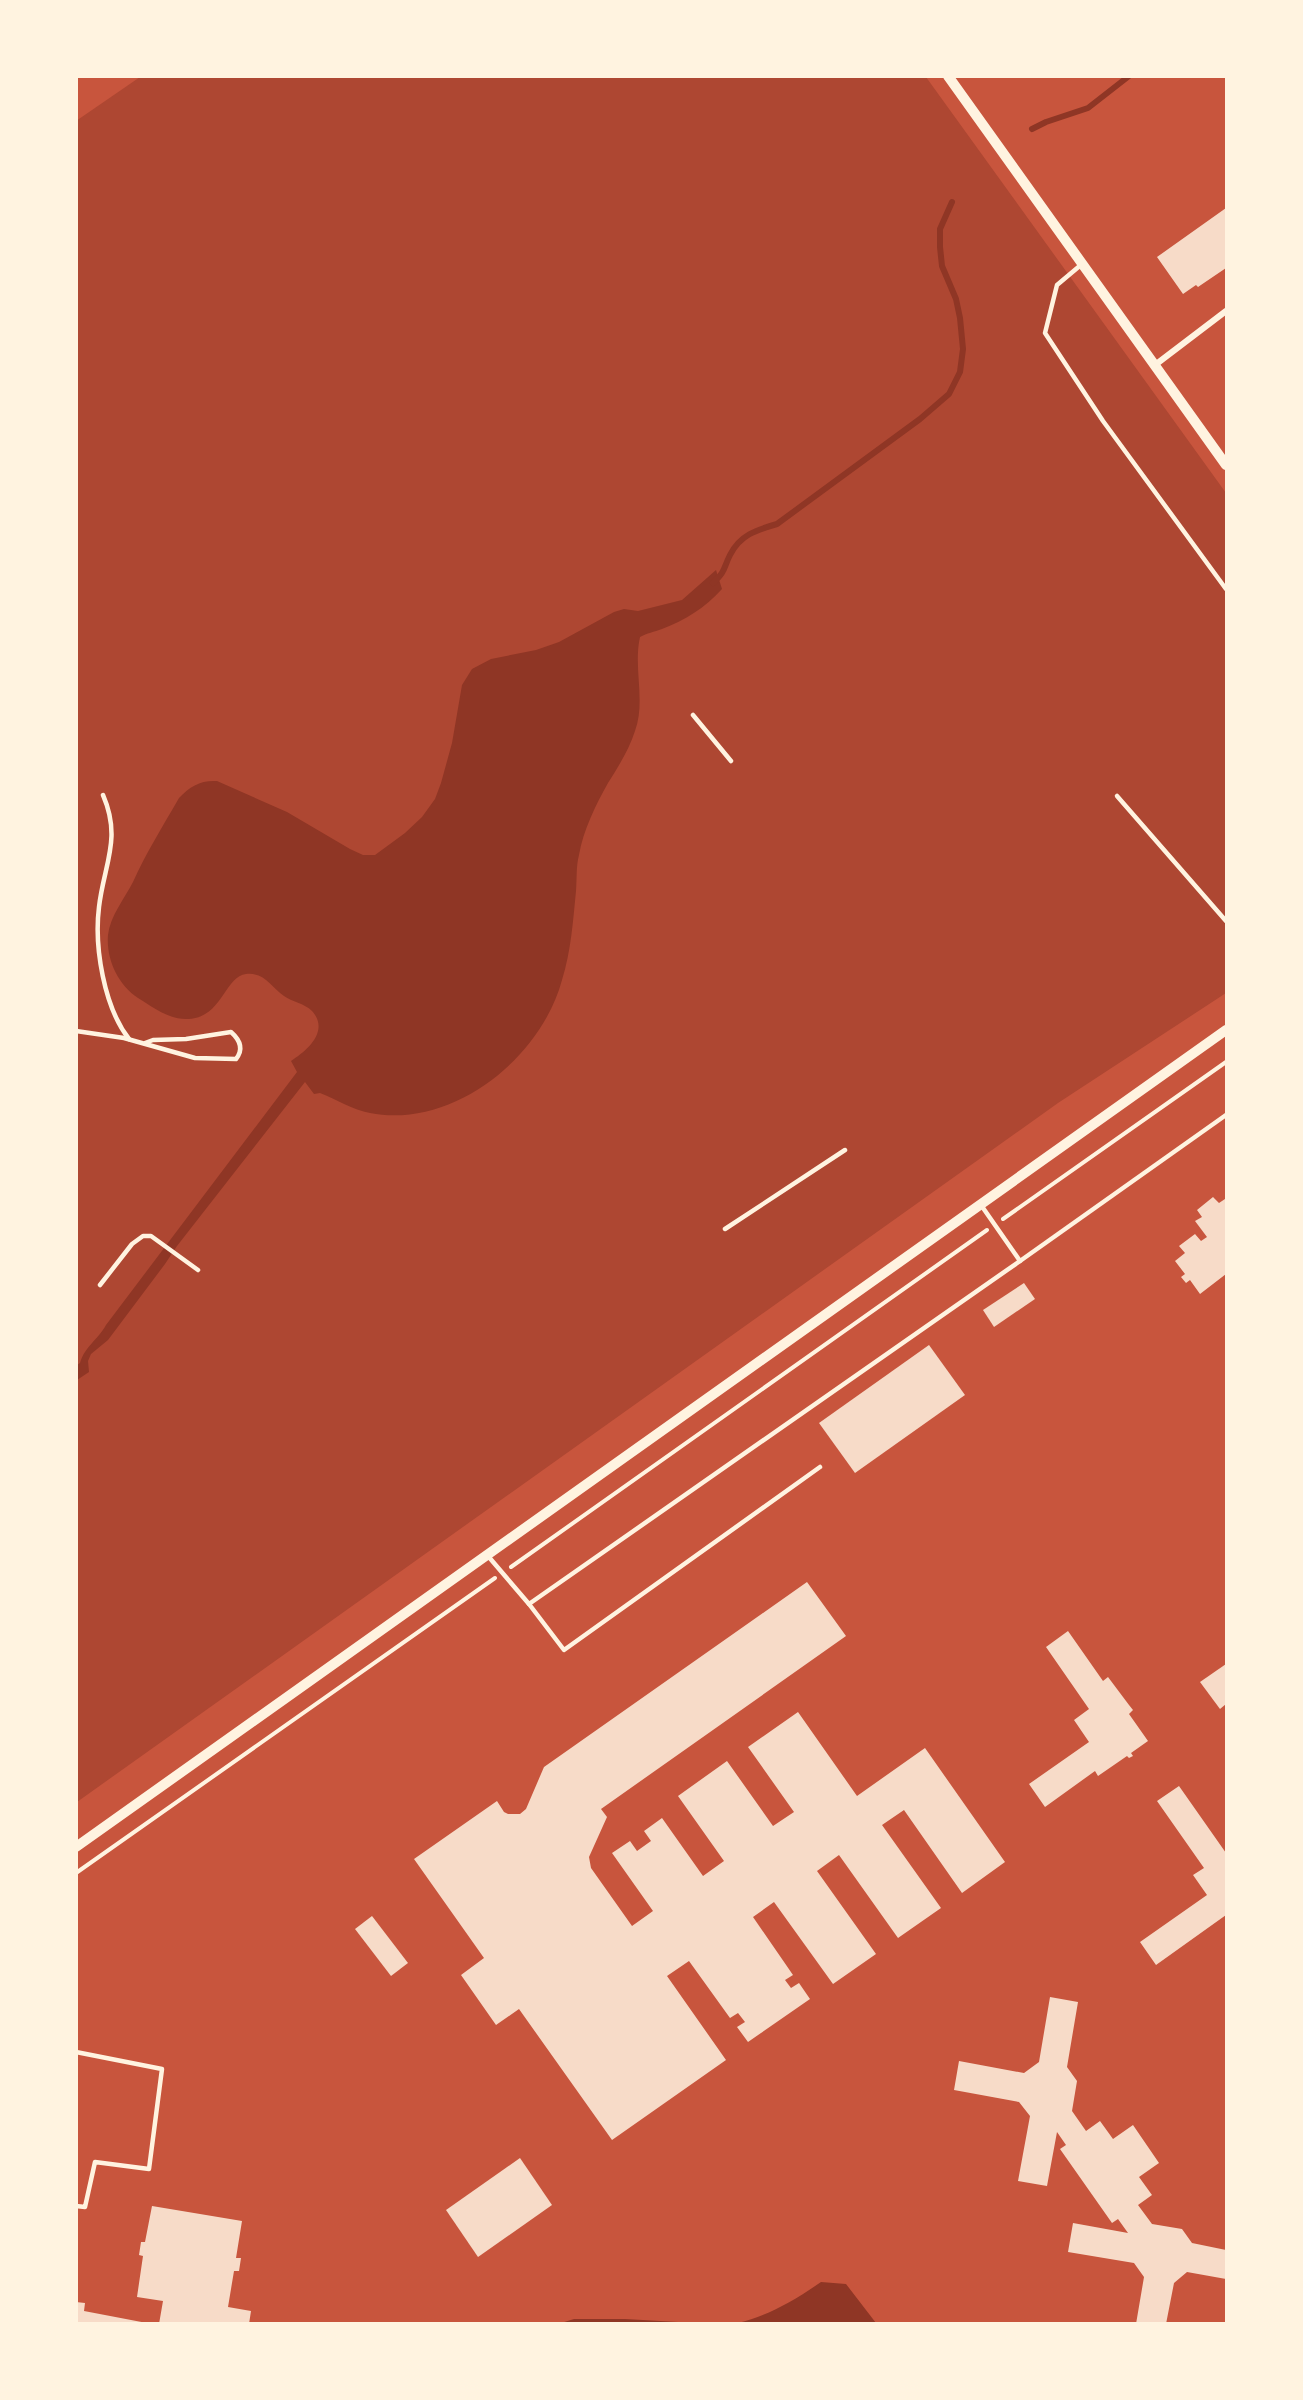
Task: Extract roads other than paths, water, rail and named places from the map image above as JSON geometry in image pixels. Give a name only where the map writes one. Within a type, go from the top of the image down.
[{"type":"street","points":[[948,76],[1227,465]]},
{"type":"street","points":[[1155,365],[1227,311]]},
{"type":"street","points":[[76,1847],[1227,1030]]},
{"type":"lane","points":[[1082,263],[1057,285],[1045,333],[1103,420],[1227,590]]},
{"type":"lane","points":[[693,715],[731,761]]},
{"type":"lane","points":[[103,795],[111,813],[112,829],[111,854],[99,904],[97,925],[100,964],[117,1020],[129,1039]]},
{"type":"lane","points":[[1117,796],[1227,921]]},
{"type":"lane","points":[[76,1031],[129,1039],[208,1060],[236,1059],[240,1054],[238,1039],[231,1032],[186,1039],[153,1040],[145,1043]]},
{"type":"lane","points":[[529,1604],[1227,1114]]},
{"type":"lane","points":[[725,1229],[845,1150]]},
{"type":"lane","points":[[981,1204],[1020,1261]]},
{"type":"lane","points":[[100,1285],[138,1239],[147,1235],[198,1270]]},
{"type":"lane","points":[[488,1555],[564,1650],[820,1467]]},
{"type":"lane","points":[[76,2052],[162,2069],[149,2169],[95,2162],[85,2207],[76,2206]]},
{"type":"waterway","points":[[1032,129],[1088,108],[1129,76]]},
{"type":"waterway","points":[[713,583],[722,573],[734,548],[744,538],[777,524],[920,419],[949,394],[960,372],[963,349],[956,299],[942,266],[940,247],[940,229],[952,202]]}]
